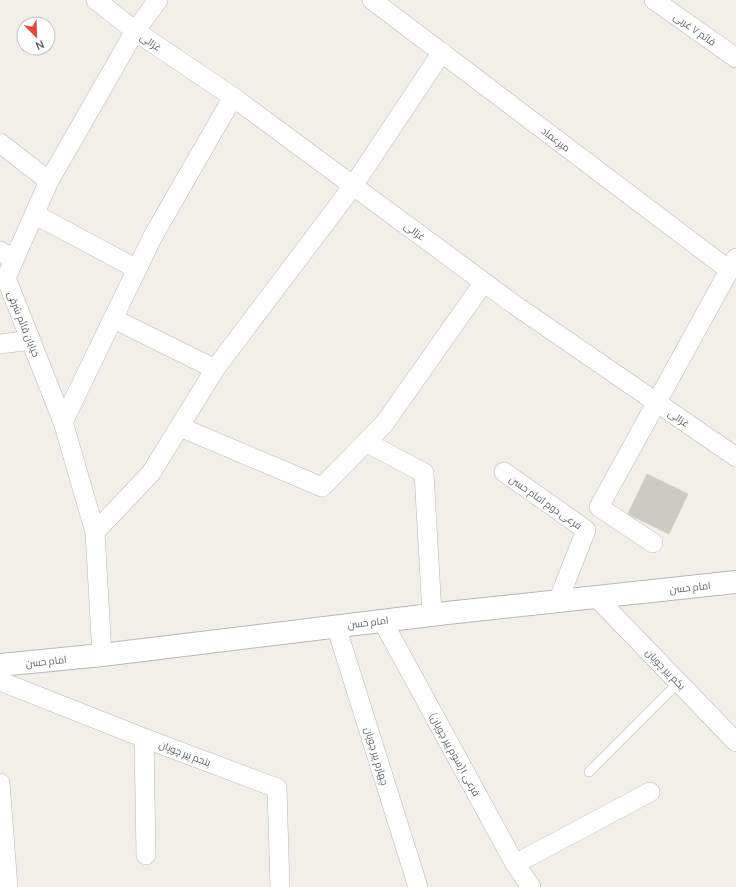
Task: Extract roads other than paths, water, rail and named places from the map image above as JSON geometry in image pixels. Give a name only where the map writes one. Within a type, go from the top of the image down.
[{"type":"street","name":"غزالی","points":[[96,0],[134,31],[233,97],[484,282],[736,457]]},
{"type":"street","name":"خیابان قائم شرقی","points":[[102,655],[95,532],[63,422],[6,278],[7,255],[34,214],[49,181],[134,31],[158,0]]},
{"type":"street","name":"میرعماد","points":[[372,0],[733,264]]},
{"type":"street","name":"قائم ۷ غربی","points":[[654,0],[736,58]]},
{"type":"street","points":[[95,532],[151,473],[215,369],[353,186],[442,52]]},
{"type":"street","points":[[63,422],[153,236],[233,97]]},
{"type":"street","points":[[0,143],[49,181]]},
{"type":"street","points":[[34,214],[137,269]]},
{"type":"street","points":[[653,543],[599,507],[733,264]]},
{"type":"street","points":[[180,427],[322,487],[384,424],[484,282]]},
{"type":"street","points":[[114,319],[215,369]]},
{"type":"street","points":[[0,344],[31,340]]},
{"type":"street","points":[[366,442],[424,473],[432,614]]},
{"type":"street","name":"فرعی دوم امام حسن","points":[[504,472],[586,530],[558,601]]},
{"type":"street","name":"امام حسن","points":[[0,665],[102,655],[432,614],[736,582]]},
{"type":"street","name":"یکم پیر چوپان","points":[[596,597],[736,742]]},
{"type":"street","name":"فرعی ۱(سوم پیر چوپان)","points":[[382,620],[515,864],[530,887]]},
{"type":"street","name":"چهارم پیر چوپان","points":[[336,626],[418,887]]},
{"type":"street","name":"پنجم پیر چوپان","points":[[0,680],[144,738],[278,788],[280,887]]},
{"type":"street","points":[[144,738],[146,855]]},
{"type":"street","points":[[0,783],[3,858],[8,887]]},
{"type":"street","points":[[515,864],[650,792]]},
{"type":"lane","points":[[589,772],[679,682]]}]
